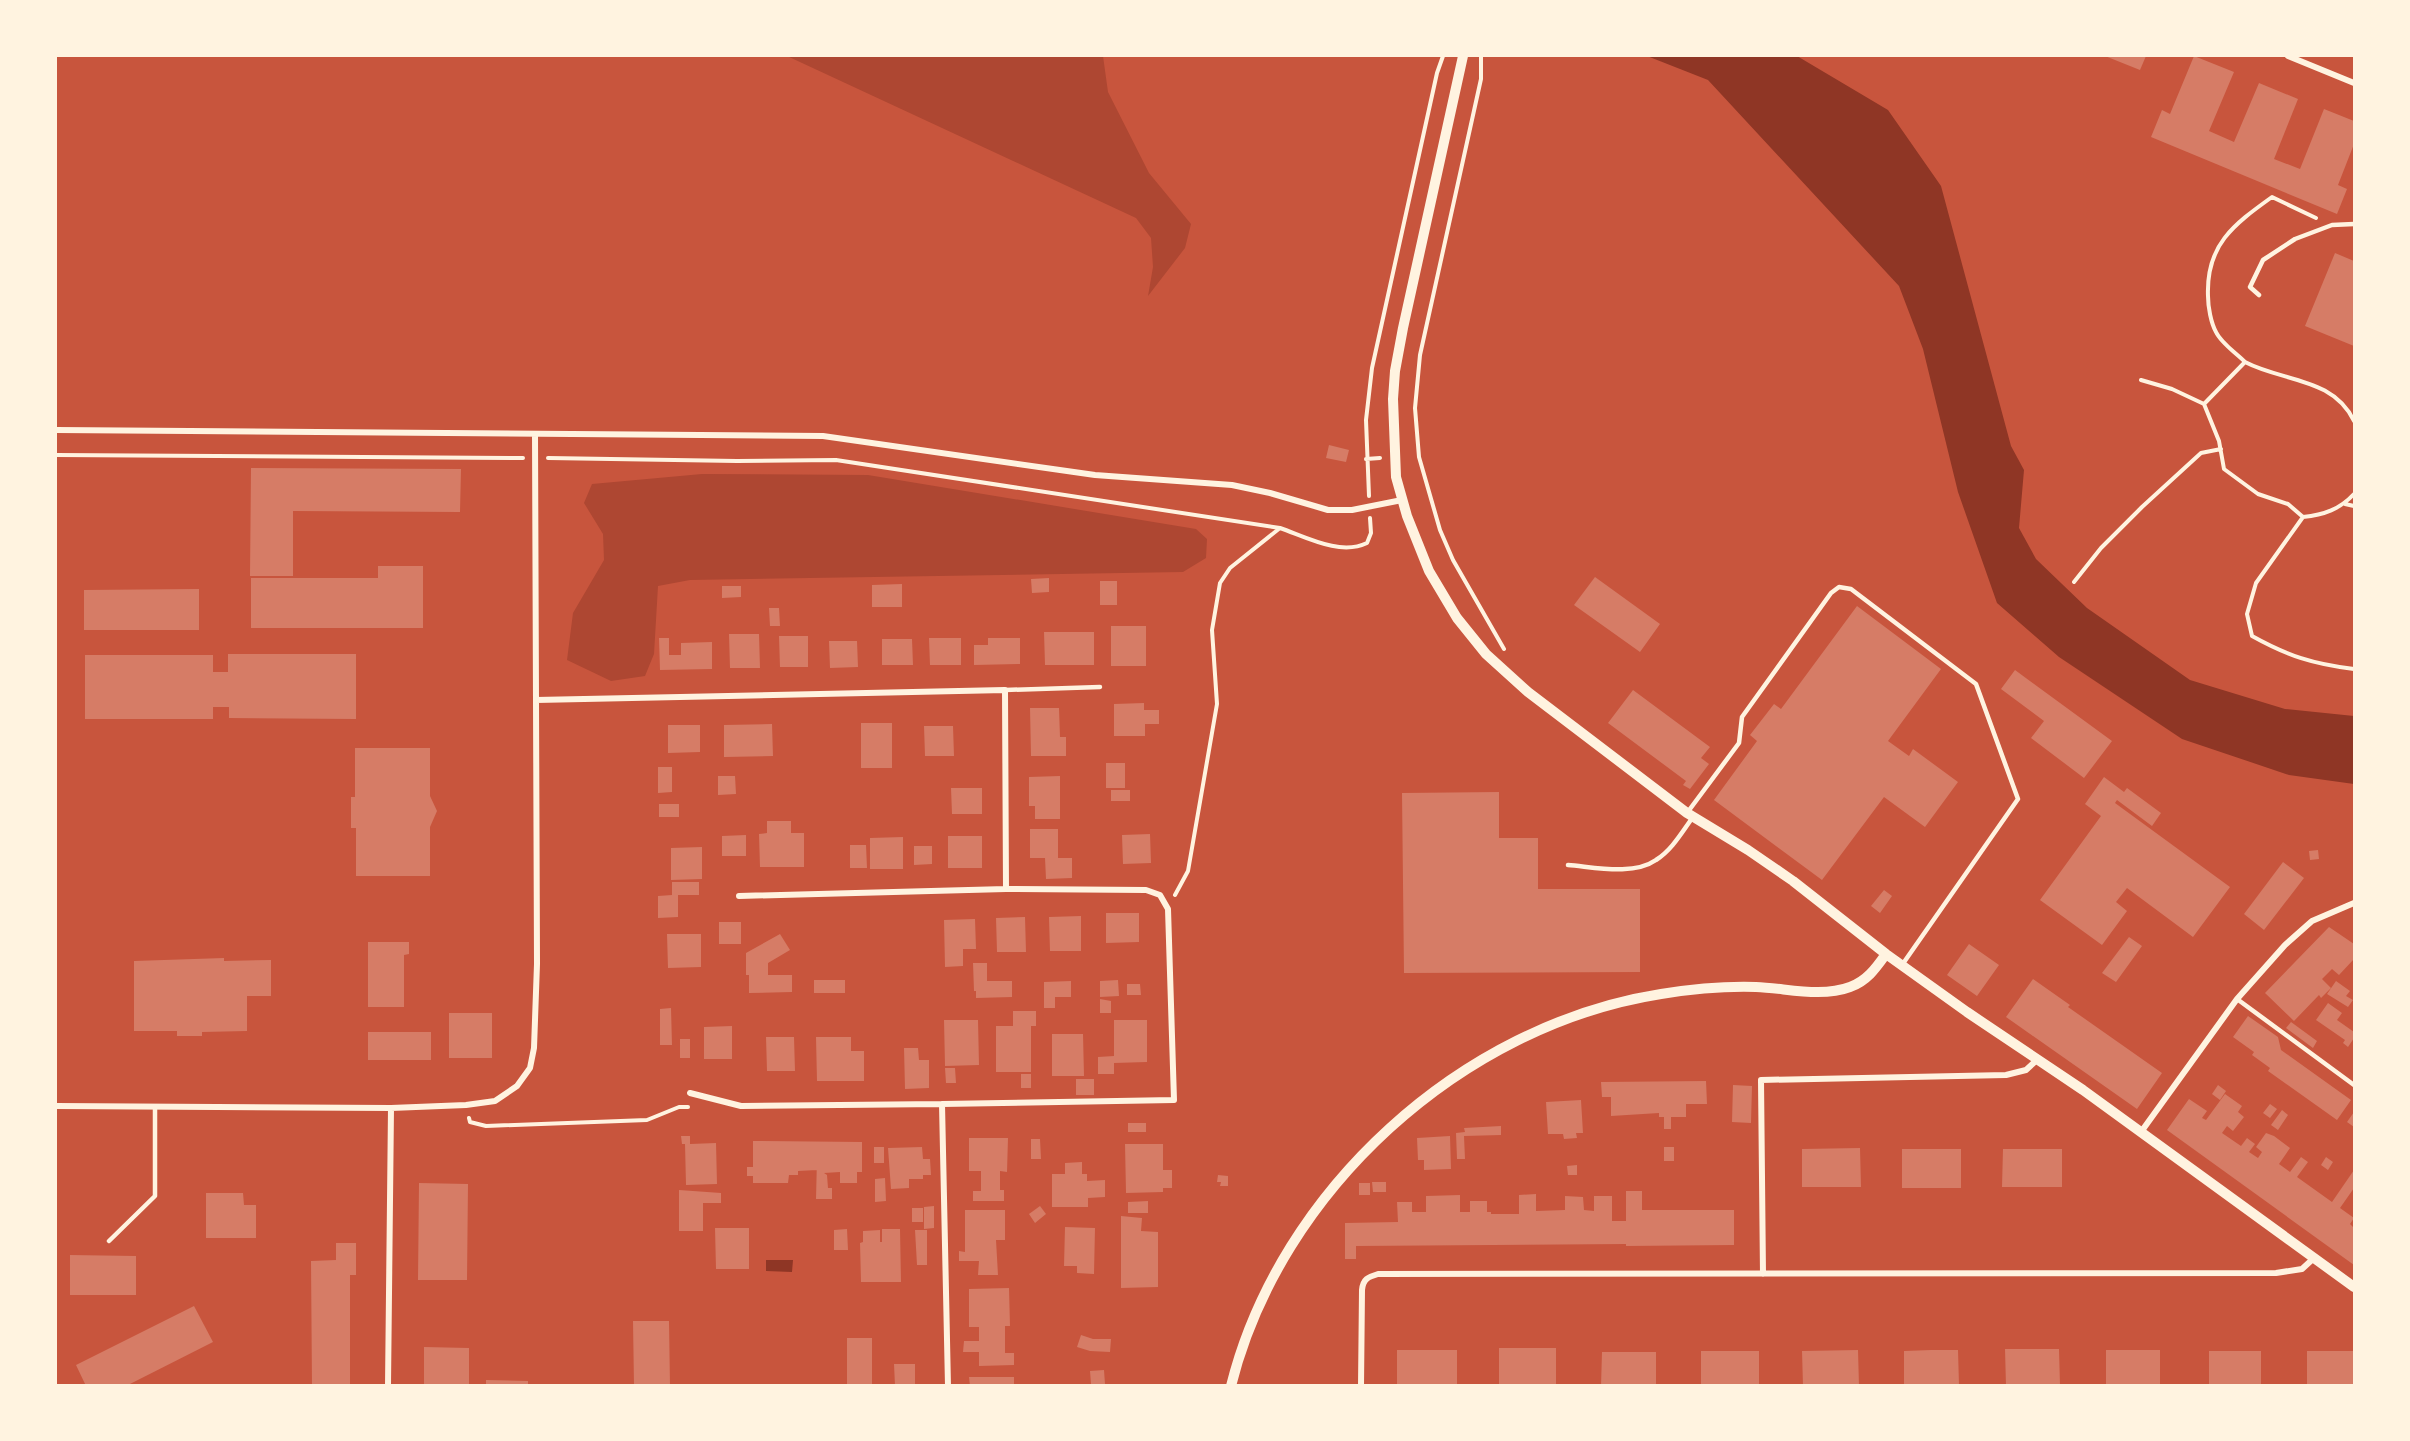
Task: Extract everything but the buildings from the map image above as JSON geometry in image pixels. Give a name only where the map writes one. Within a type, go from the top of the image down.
[{"type":"street","points":[[1463,56],[1399,349],[1393,399],[1394,458],[1402,500],[1416,542],[1443,597],[1467,632],[1504,672],[1690,815],[1748,850],[1793,881],[1886,954],[2141,1132],[2355,1287]]},
{"type":"street","points":[[2288,56],[2355,83]]},
{"type":"street","points":[[56,430],[835,437],[1095,475],[1232,485],[1270,493],[1328,510],[1370,507],[1402,500]]},
{"type":"street","points":[[56,1106],[391,1107],[466,1105],[495,1101],[517,1086],[530,1068],[534,1048],[537,964],[535,434]]},
{"type":"street","points":[[536,700],[1005,690],[1006,889]]},
{"type":"street","points":[[690,1093],[741,1106],[1174,1100],[1168,909],[1160,895],[1146,890],[1006,889],[739,896]]},
{"type":"street","points":[[2141,1132],[2237,999],[2300,930],[2312,921],[2355,903]]},
{"type":"street","points":[[1231,1386],[1243,1347],[1266,1292],[1292,1245],[1315,1211],[1359,1159],[1385,1133],[1453,1079],[1498,1051],[1554,1024],[1622,1002],[1698,989],[1728,987],[1838,991],[1864,980],[1886,954]]},
{"type":"street","points":[[1763,1274],[1761,1080],[2006,1075],[2026,1070],[2038,1059]]},
{"type":"street","points":[[942,1104],[948,1386]]},
{"type":"street","points":[[388,1386],[391,1107]]},
{"type":"street","points":[[1361,1386],[1363,1282],[1368,1277],[1378,1274],[2276,1273],[2302,1269],[2314,1258]]},
{"type":"lane","points":[[2259,295],[2250,287],[2263,260],[2295,239],[2332,225],[2355,224]]},
{"type":"lane","points":[[1568,865],[1642,867],[1655,861],[1668,850],[1739,743],[1742,717],[1831,592],[1839,587],[1851,589],[1976,684],[2018,799],[1902,965]]},
{"type":"lane","points":[[1005,690],[1100,687]]},
{"type":"lane","points":[[2237,999],[2355,1085]]},
{"type":"lane","points":[[109,1241],[155,1196],[155,1107]]},
{"type":"path","points":[[56,455],[836,460],[1280,528],[1332,546],[1359,547],[1367,543],[1371,533],[1366,420],[1372,368],[1443,56]]},
{"type":"path","points":[[1481,56],[1481,79],[1420,355],[1414,408],[1419,457],[1440,530],[1453,560],[1504,646],[1504,672]]},
{"type":"path","points":[[2245,362],[2262,371],[2288,376],[2327,390],[2350,412],[2355,421]]},
{"type":"path","points":[[2141,380],[2172,389],[2204,404],[2212,419],[2224,469],[2258,494],[2288,504],[2303,517],[2322,515],[2344,504],[2355,494]]},
{"type":"path","points":[[2074,582],[2101,548],[2200,453],[2221,449]]},
{"type":"path","points":[[2344,504],[2355,506]]},
{"type":"path","points":[[2303,517],[2256,583],[2247,614],[2252,636],[2283,653],[2322,665],[2355,669]]},
{"type":"path","points":[[1168,909],[1188,871],[1217,704],[1212,630],[1220,583],[1230,568],[1280,528]]},
{"type":"path","points":[[466,1105],[470,1122],[486,1126],[647,1120],[679,1107],[689,1107]]},
{"type":"shaded area","points":[[787,56],[1103,56],[1108,92],[1149,173],[1191,224],[1185,248],[1148,296],[1153,267],[1151,238],[1136,218]]},
{"type":"shaded area","points":[[1647,56],[1797,56],[1888,110],[1941,186],[2011,446],[2024,470],[2019,528],[2036,559],[2087,608],[2190,680],[2285,709],[2354,716],[2354,784],[2289,775],[2182,739],[2059,657],[1997,603],[1958,492],[1923,349],[1899,286],[1708,80]]},
{"type":"shaded area","points":[[702,474],[868,475],[1196,529],[1207,539],[1206,558],[1183,572],[690,580],[658,586],[654,654],[645,676],[611,681],[567,660],[573,613],[604,560],[603,534],[584,503],[592,484]]},
{"type":"shaded area","points":[[766,1260],[793,1260],[792,1272],[766,1271]]}]
